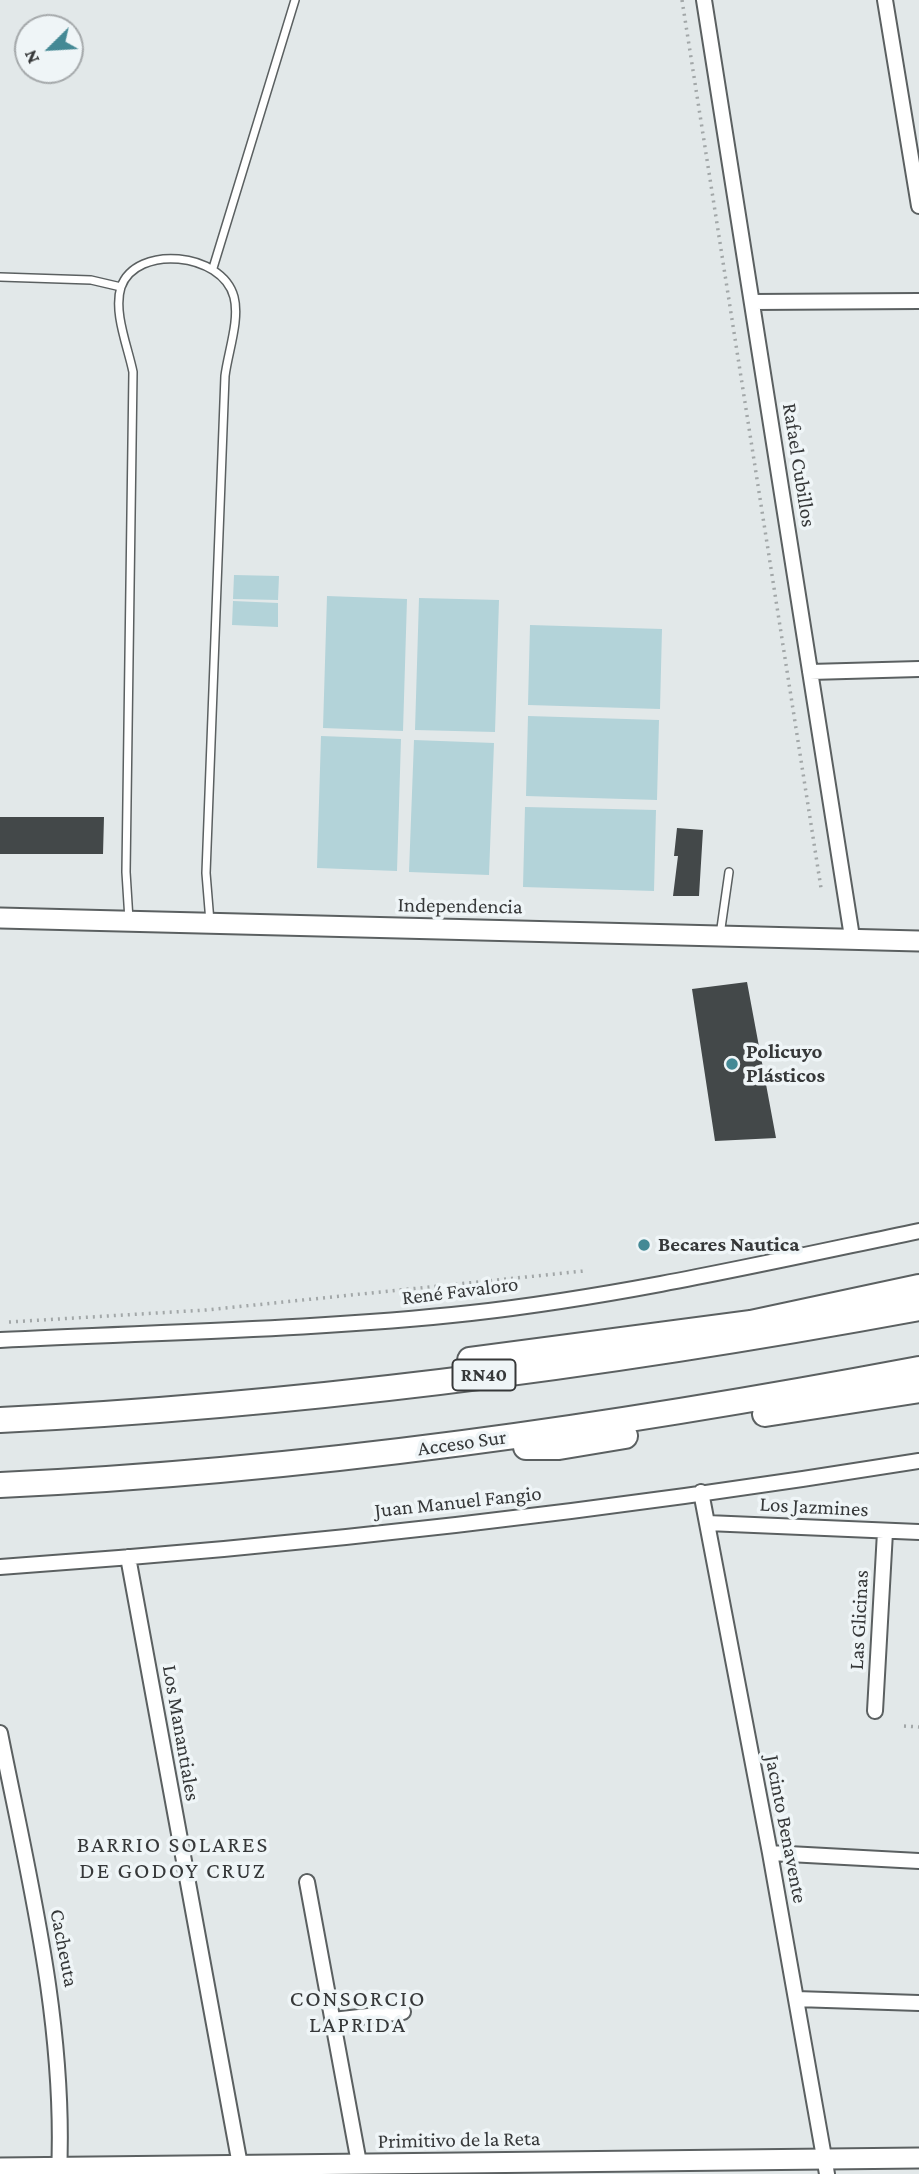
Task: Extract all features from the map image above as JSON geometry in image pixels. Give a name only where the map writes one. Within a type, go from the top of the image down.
[{"type":"highway","points":[[46,1418],[220,1390],[751,1323],[919,1287]]},
{"type":"highway","name":"RN40","points":[[0,1420],[179,1411],[603,1361],[752,1339],[919,1308]]},
{"type":"highway","name":"Acceso Sur","points":[[0,1485],[134,1478],[452,1446],[772,1397],[919,1369]]},
{"type":"highway","points":[[452,1446],[559,1447],[919,1390]]},
{"type":"street","name":"Rafael Cubillos","points":[[704,0],[852,937]]},
{"type":"street","points":[[885,0],[919,206]]},
{"type":"street","points":[[752,302],[919,300]]},
{"type":"street","points":[[810,672],[919,669]]},
{"type":"street","name":"Independencia","points":[[0,918],[919,940]]},
{"type":"street","name":"René Favaloro","points":[[0,1340],[305,1328],[472,1312],[655,1286],[919,1231]]},
{"type":"street","name":"Juan Manuel Fangio","points":[[0,1567],[128,1558],[523,1516],[919,1461]]},
{"type":"street","name":"Jacinto Benavente","points":[[701,1492],[770,1853],[826,2167]]},
{"type":"street","name":"Los Jazmines","points":[[707,1523],[919,1532]]},
{"type":"street","name":"Las Glicinas","points":[[875,1711],[885,1532]]},
{"type":"street","name":"Los Manantiales","points":[[128,1558],[240,2165]]},
{"type":"street","name":"Cacheuta","points":[[0,1733],[54,2012],[61,2139],[59,2170]]},
{"type":"street","points":[[770,1853],[919,1861]]},
{"type":"street","points":[[307,1882],[359,2163]]},
{"type":"street","points":[[796,1999],[919,2003]]},
{"type":"street","points":[[334,2020],[403,2012]]},
{"type":"street","name":"Primitivo de la Reta","points":[[0,2168],[59,2170],[359,2163],[425,2168],[826,2167],[919,2158]]},
{"type":"lane","points":[[213,268],[295,0]]},
{"type":"lane","points":[[129,920],[126,872],[133,372],[120,313],[121,287],[133,272],[152,262],[176,258],[213,268],[224,278],[234,295],[236,314],[225,376],[206,873],[210,922]]},
{"type":"lane","points":[[0,277],[91,280],[121,287]]},
{"type":"lane","points":[[719,935],[729,872]]},
{"type":"path","points":[[682,0],[821,888]]},
{"type":"path","points":[[0,1323],[206,1310],[584,1271]]},
{"type":"path","points":[[904,1726],[919,1727]]},
{"type":"shaded area","points":[[234,575],[279,576],[278,600],[233,599]]},
{"type":"shaded area","points":[[327,596],[407,599],[403,731],[323,728]]},
{"type":"shaded area","points":[[419,598],[499,600],[495,732],[415,730]]},
{"type":"shaded area","points":[[233,601],[278,603],[278,627],[232,625]]},
{"type":"shaded area","points":[[530,625],[662,629],[660,709],[528,705]]},
{"type":"shaded area","points":[[528,716],[659,720],[657,800],[526,796]]},
{"type":"shaded area","points":[[321,736],[401,739],[397,871],[317,868]]},
{"type":"shaded area","points":[[414,740],[494,743],[489,875],[409,872]]},
{"type":"shaded area","points":[[525,807],[656,810],[654,891],[523,887]]},
{"type":"building","points":[[0,817],[104,817],[103,854],[0,854]]},
{"type":"building","points":[[677,828],[703,830],[699,896],[673,896],[678,856],[674,856]]},
{"type":"building","name":"Policuyo Plásticos","points":[[747,982],[776,1138],[715,1141],[692,989]]},
{"type":"place","name":"Policuyo Plásticos","points":[[732,1064]]},
{"type":"place","name":"Becares Nautica","points":[[644,1245]]},
{"type":"district","name":"BARRIO SOLARES DE GODOY CRUZ","points":[[173,1858]]},
{"type":"district","name":"CONSORCIO LAPRIDA","points":[[358,2012]]}]
